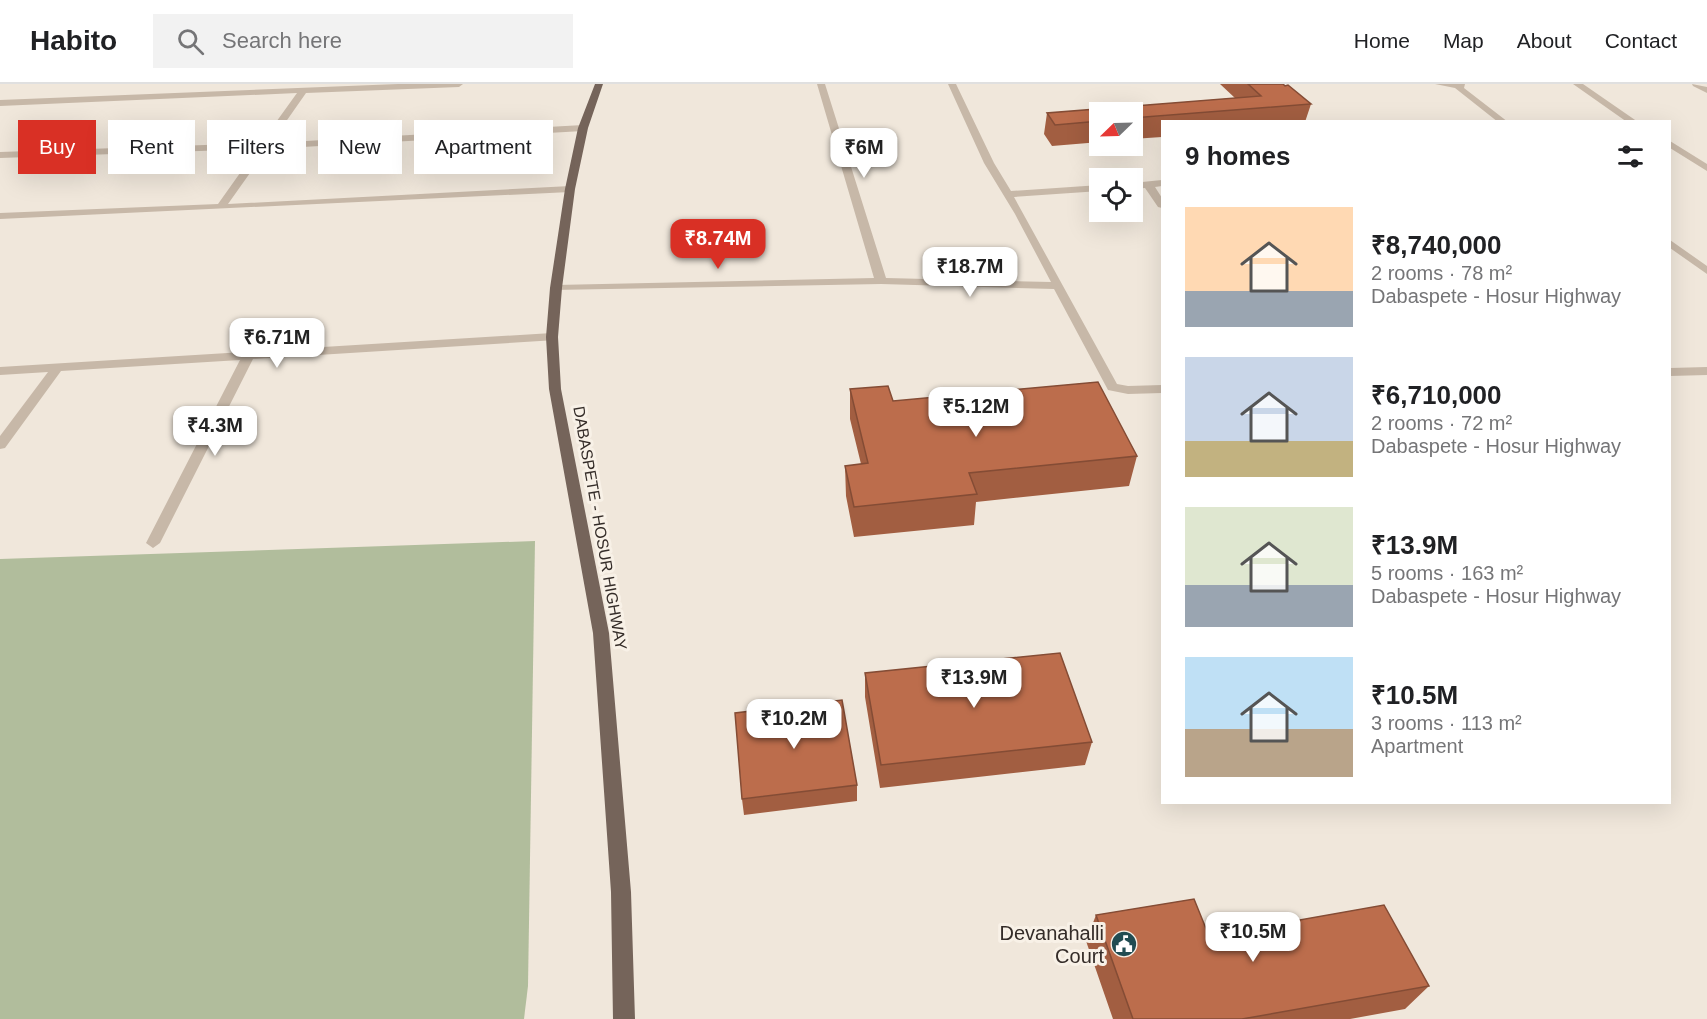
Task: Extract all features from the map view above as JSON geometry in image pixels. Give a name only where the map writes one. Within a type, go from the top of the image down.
[{"type":"main road","name":"DABASPETE - HOSUR HIGHWAY","points":[[599,84],[583,128],[570,189],[556,288],[552,338],[555,390],[601,633],[621,892],[624,1019]]},
{"type":"street","points":[[0,103],[459,84]]},
{"type":"street","points":[[821,84],[881,281]]},
{"type":"street","points":[[952,84],[989,163],[1059,286],[1112,387],[1128,390],[1161,389]]},
{"type":"street","points":[[1439,84],[1460,85],[1461,90],[1501,120]]},
{"type":"street","points":[[1577,84],[1631,120]]},
{"type":"street","points":[[1696,84],[1707,90]]},
{"type":"street","points":[[283,120],[303,92]]},
{"type":"street","points":[[306,144],[583,128]]},
{"type":"street","points":[[1671,145],[1707,168]]},
{"type":"street","points":[[0,155],[207,148]]},
{"type":"street","points":[[221,207],[244,174]]},
{"type":"street","points":[[1143,185],[1161,183]]},
{"type":"street","points":[[1148,184],[1161,204]]},
{"type":"street","points":[[0,216],[570,189]]},
{"type":"street","points":[[1008,194],[1089,189]]},
{"type":"street","points":[[1671,244],[1707,271]]},
{"type":"street","points":[[556,288],[881,281],[1059,286]]},
{"type":"street","points":[[0,371],[552,338]]},
{"type":"street","points":[[153,543],[248,356]]},
{"type":"street","points":[[0,445],[58,368]]},
{"type":"street","points":[[1671,372],[1707,371]]},
{"type":"green space","points":[[535,541],[528,986],[524,1019],[0,1019],[0,559]]},
{"type":"building","points":[[1248,84],[1288,85],[1311,104],[1143,117],[1143,105],[1261,96]]},
{"type":"building","points":[[1089,110],[1089,122],[1055,125],[1047,113]]},
{"type":"building","points":[[1098,382],[1137,456],[969,473],[977,494],[854,507],[845,466],[868,463],[850,389],[888,386],[893,401]]},
{"type":"building","points":[[1060,653],[1092,742],[881,765],[865,673]]},
{"type":"building","points":[[842,700],[857,785],[742,799],[735,713]]},
{"type":"building","points":[[1194,899],[1209,936],[1384,905],[1429,986],[1242,1019],[1133,1019],[1096,915]]},
{"type":"place","name":"Devanahalli Court","points":[[1124,944]]}]
